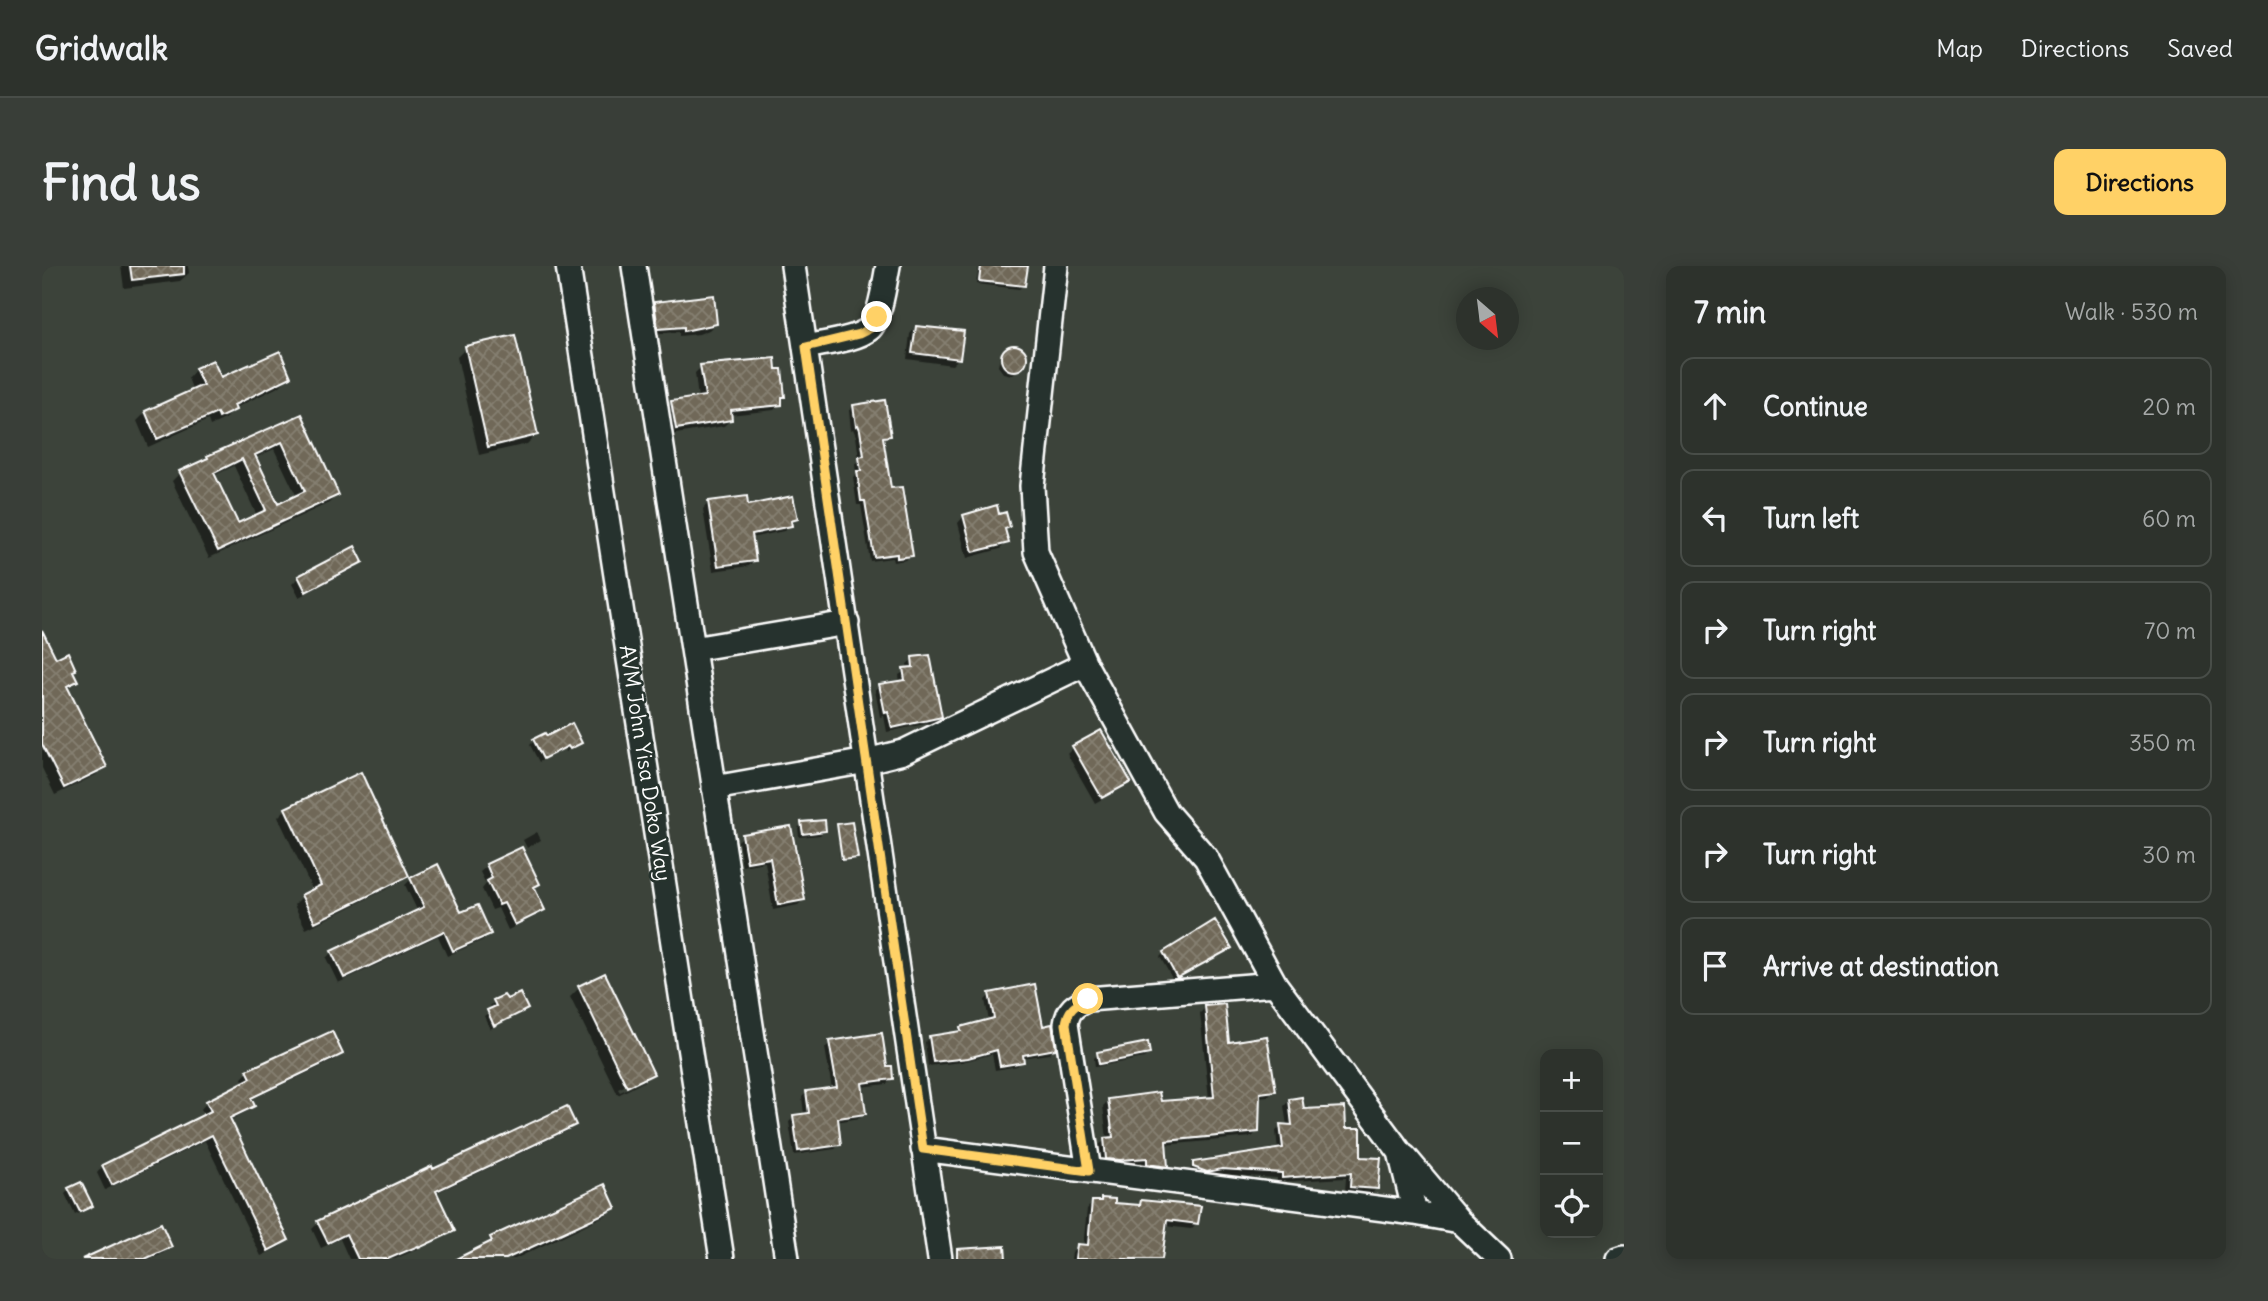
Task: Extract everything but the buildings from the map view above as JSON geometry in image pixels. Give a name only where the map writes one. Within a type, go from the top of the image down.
[{"type":"street","name":"AVM John Yisa Doko Way","points":[[568,266],[722,1259]]},
{"type":"street","points":[[634,266],[787,1259]]},
{"type":"street","points":[[793,266],[940,1259]]},
{"type":"street","points":[[806,347],[859,334],[871,328],[877,317],[888,266]]},
{"type":"street","points":[[1056,266],[1032,486],[1037,552],[1085,664],[1166,812],[1206,858],[1275,984],[1400,1152],[1460,1222],[1499,1259]]},
{"type":"street","points":[[693,649],[847,623]]},
{"type":"street","points":[[714,789],[903,752],[1085,664]]},
{"type":"street","points":[[1089,1171],[1066,1024],[1068,1014],[1074,1006],[1088,999],[1275,984]]},
{"type":"street","points":[[923,1149],[1415,1213],[1460,1222]]},
{"type":"street","points":[[1400,1152],[1415,1213]]},
{"type":"street","points":[[1618,1259],[1624,1257]]},
{"type":"route","points":[[877,317],[871,328],[859,334],[806,347],[923,1149],[1089,1171],[1066,1024],[1068,1014],[1074,1006],[1088,999]]}]
